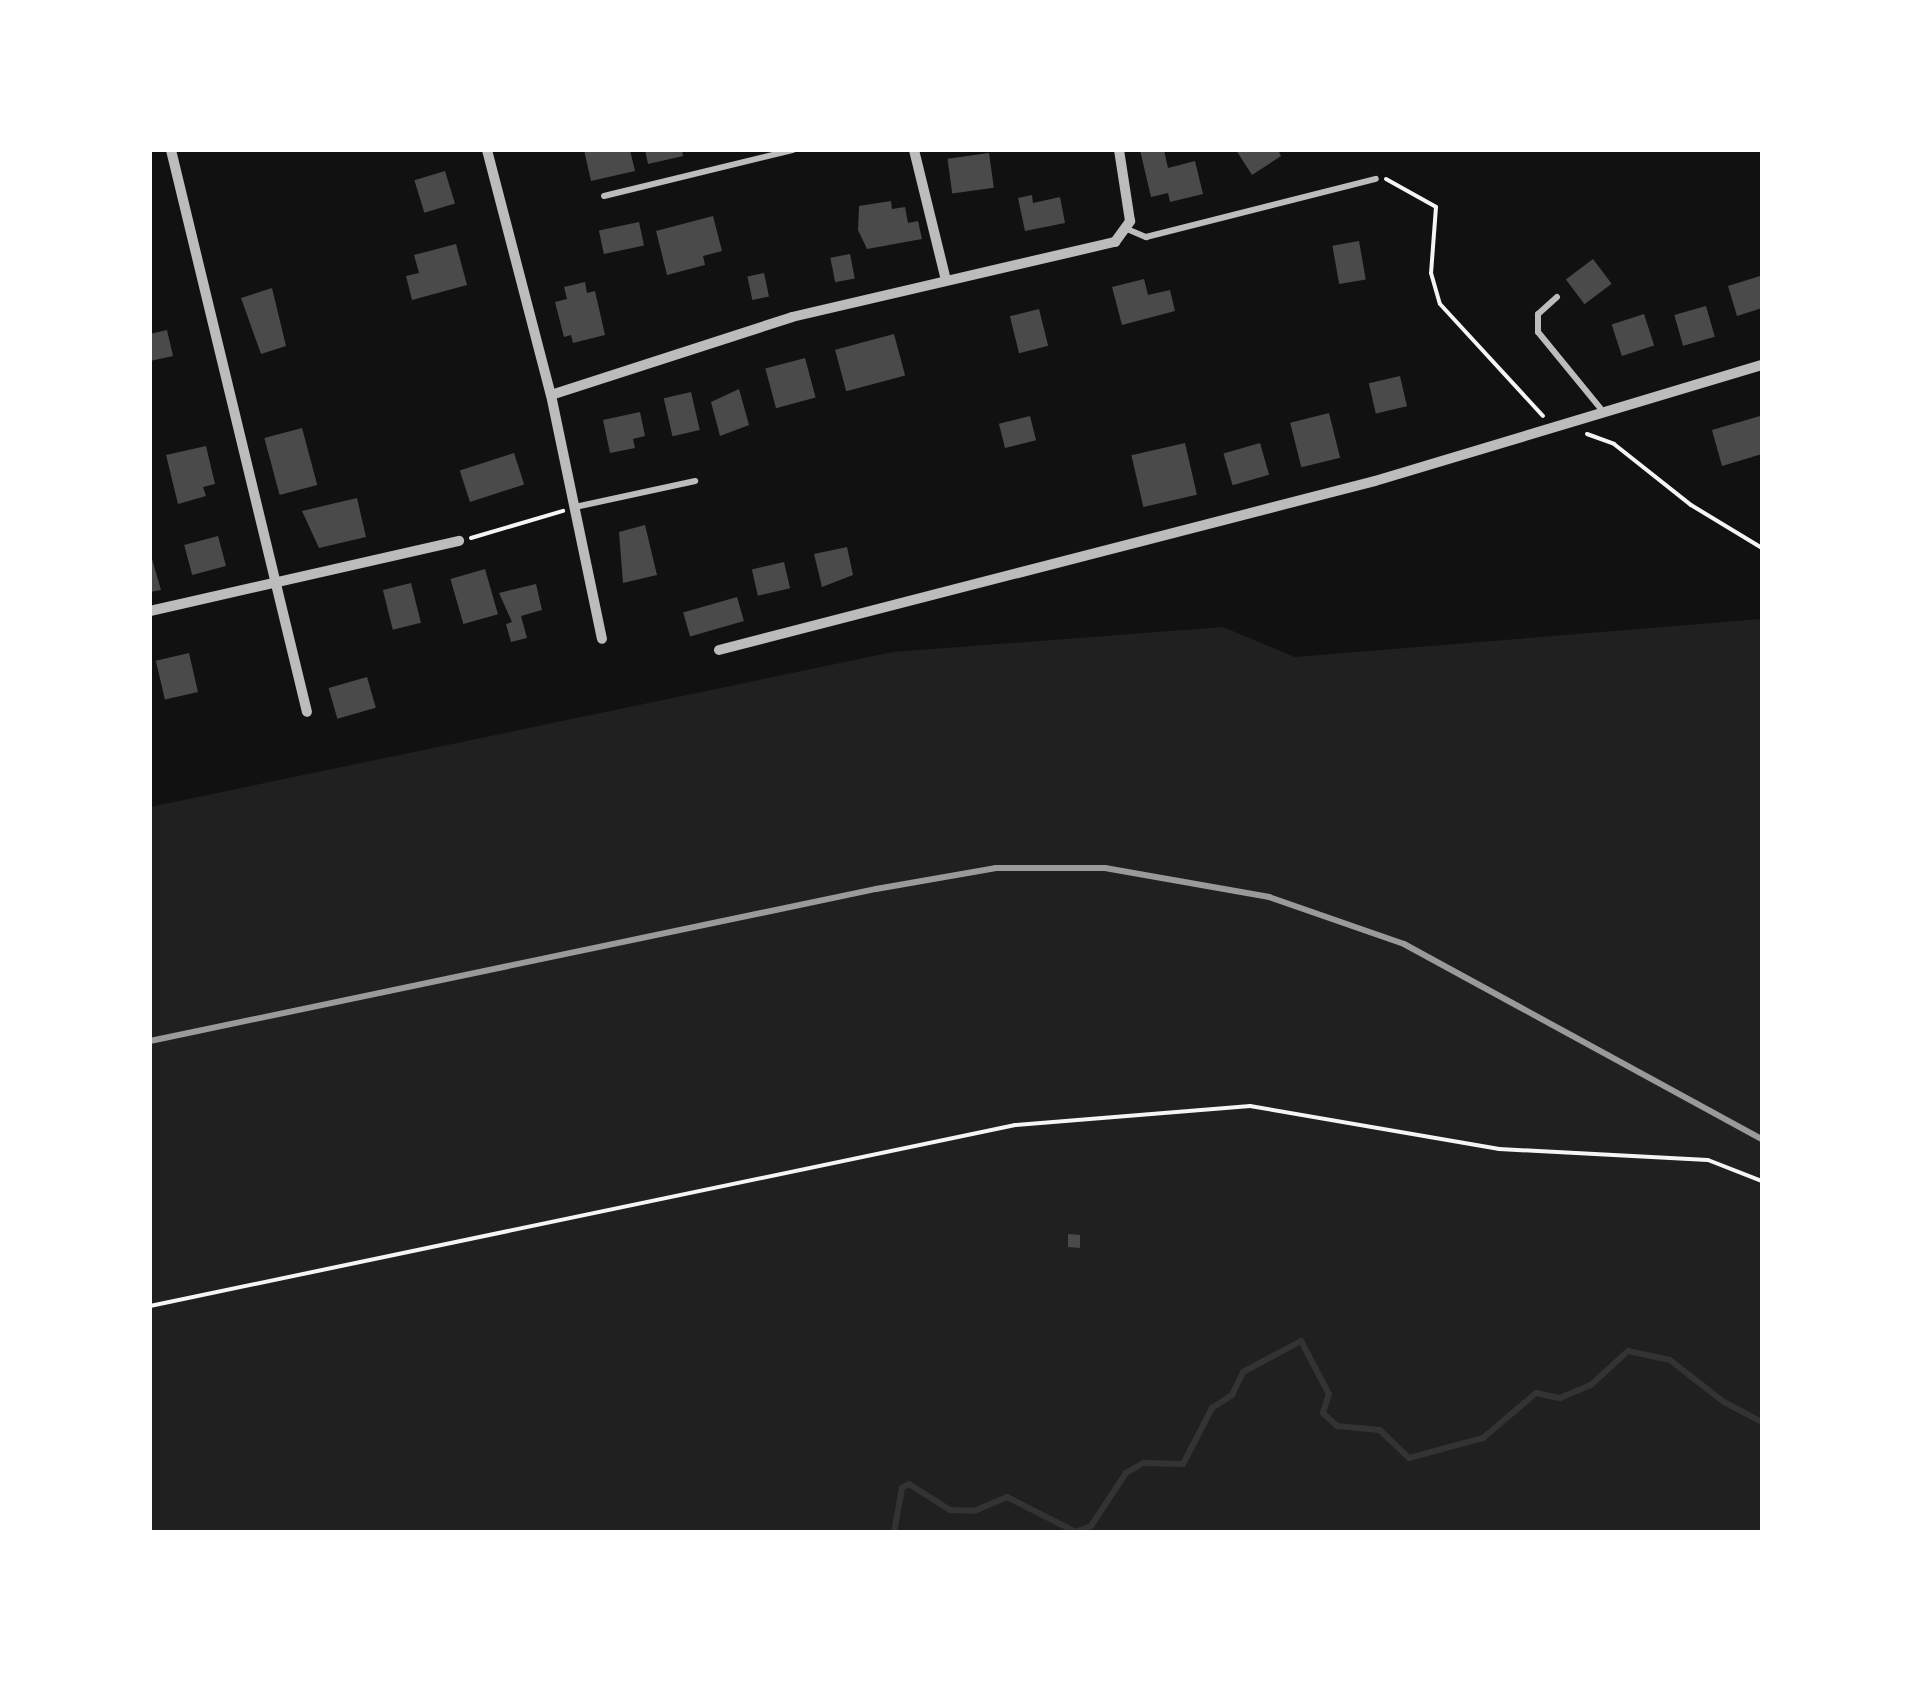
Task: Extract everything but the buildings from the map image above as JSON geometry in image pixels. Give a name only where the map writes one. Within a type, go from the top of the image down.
[{"type":"street","points":[[171,150],[307,712]]},
{"type":"street","points":[[488,150],[551,395],[602,640]]},
{"type":"street","points":[[914,150],[946,280]]},
{"type":"street","points":[[551,395],[741,331],[1115,242],[1127,230],[1120,150]]},
{"type":"street","points":[[718,650],[1375,481],[1553,423],[1762,365]]},
{"type":"street","points":[[150,611],[277,578],[301,579],[462,540]]},
{"type":"lane","points":[[604,196],[792,150]]},
{"type":"lane","points":[[1127,230],[1146,237],[1376,179]]},
{"type":"lane","points":[[1556,297],[1540,311],[1536,328],[1601,409]]},
{"type":"lane","points":[[575,508],[695,481]]},
{"type":"path","points":[[1376,179],[1398,182],[1436,208],[1432,273],[1440,304],[1553,423],[1614,444],[1691,505],[1762,548]]},
{"type":"path","points":[[462,540],[575,508]]},
{"type":"path","points":[[150,1306],[1015,1124],[1250,1106],[1499,1149],[1708,1160],[1762,1181]]},
{"type":"shaded area","points":[[1762,619],[1762,1532],[150,1532],[150,807],[893,652],[1223,627],[1295,657]]},
{"type":"waterway","points":[[894,1532],[902,1488],[909,1484],[950,1510],[974,1511],[1007,1497],[1076,1532],[1091,1526],[1126,1473],[1143,1463],[1183,1464],[1212,1408],[1232,1395],[1243,1372],[1301,1341],[1329,1394],[1323,1413],[1337,1426],[1380,1430],[1409,1458],[1483,1438],[1536,1393],[1560,1398],[1591,1385],[1628,1351],[1670,1360],[1724,1402],[1762,1422]]},
{"type":"railway","points":[[150,1041],[876,889],[996,868],[1105,868],[1269,897],[1404,944],[1762,1139]]}]
